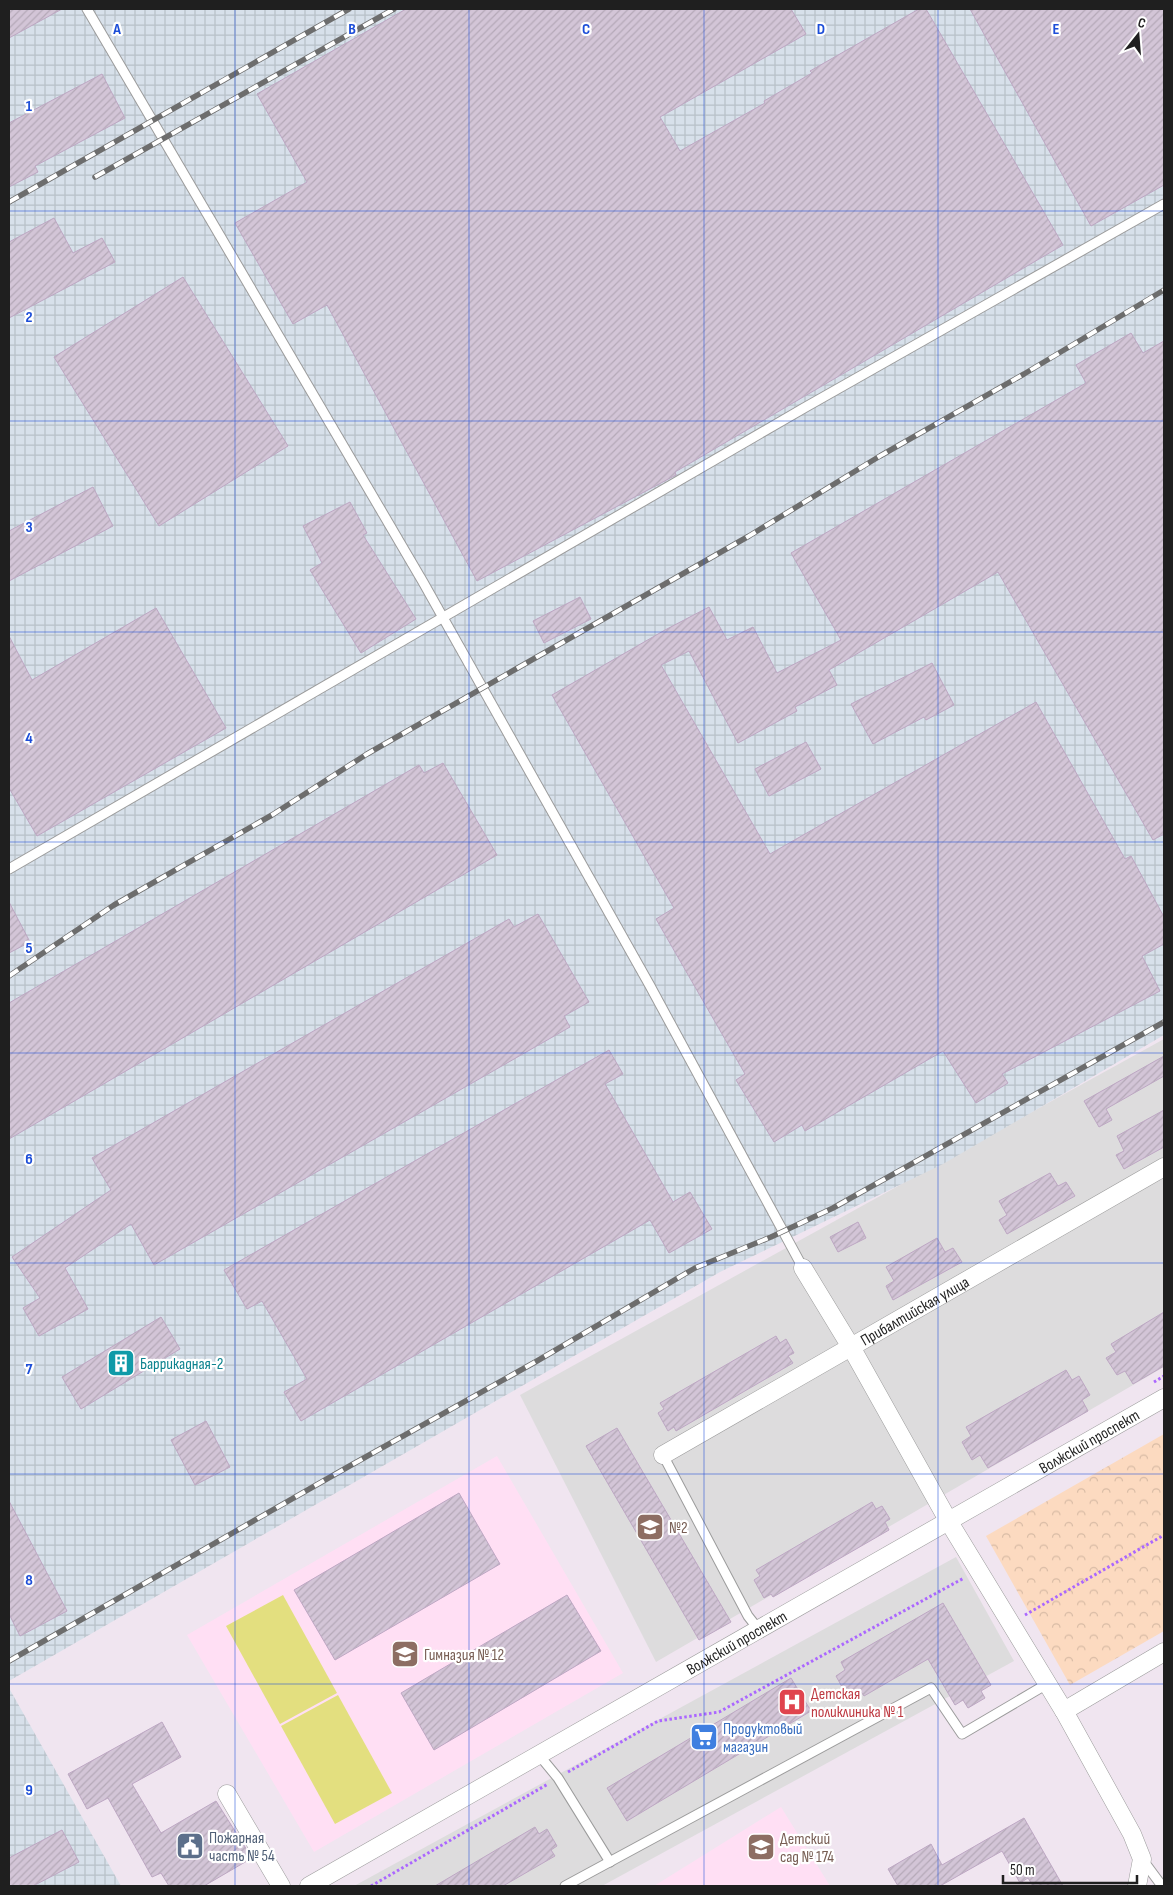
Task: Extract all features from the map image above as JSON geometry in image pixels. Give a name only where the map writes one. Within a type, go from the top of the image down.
[{"type":"street","name":"Прибалтийская улица","points":[[664,1455],[1164,1166]]},
{"type":"street","points":[[803,1268],[949,1522],[1064,1711],[1132,1834],[1142,1859],[1137,1886]]},
{"type":"street","name":"Волжский проспект","points":[[309,1886],[1164,1398]]},
{"type":"street","points":[[1064,1711],[1164,1652]]},
{"type":"street","points":[[227,1794],[281,1886]]},
{"type":"lane","points":[[87,9],[443,618],[648,984],[803,1268]]},
{"type":"lane","points":[[9,869],[804,408],[1164,204]]},
{"type":"lane","points":[[664,1455],[748,1616],[759,1630]]},
{"type":"lane","points":[[564,1886],[931,1688],[962,1734],[1048,1684]]},
{"type":"lane","points":[[539,1755],[558,1778],[610,1862]]},
{"type":"lane","points":[[1142,1859],[1162,1886]]},
{"type":"path","points":[[1011,1623],[1164,1535]]},
{"type":"path","points":[[371,1886],[658,1721],[719,1712],[979,1570]]},
{"type":"shaded area","points":[[9,9],[1164,9],[1164,1035],[943,1164],[720,1272],[9,1681]]},
{"type":"shaded area","points":[[1164,1039],[1164,1367],[656,1662],[520,1395]]},
{"type":"shaded area","name":"Гимназия № 12","points":[[497,1456],[623,1673],[314,1852],[187,1635]]},
{"type":"shaded area","points":[[956,1557],[1014,1661],[602,1886],[354,1886]]},
{"type":"shaded area","points":[[283,1595],[337,1693],[280,1724],[226,1626]]},
{"type":"shaded area","points":[[9,1688],[121,1886],[9,1886]]},
{"type":"shaded area","points":[[338,1695],[392,1793],[335,1824],[281,1726]]},
{"type":"shaded area","name":"Детский сад № 174","points":[[781,1807],[830,1886],[654,1886]]},
{"type":"green space","points":[[1164,1434],[1164,1631],[1070,1685],[986,1536]]},
{"type":"building","points":[[9,9],[62,9],[9,38]]},
{"type":"building","points":[[406,9],[791,9],[806,34],[660,117],[680,151],[765,103],[764,101],[812,73],[810,71],[919,9],[926,9],[1063,245],[675,472],[676,475],[477,581],[327,305],[293,324],[235,223],[307,182],[257,94]]},
{"type":"building","points":[[970,9],[1164,9],[1164,185],[1091,226]]},
{"type":"building","points":[[102,74],[125,118],[35,166],[38,172],[9,187],[9,123]]},
{"type":"building","points":[[54,218],[73,253],[102,238],[115,262],[9,318],[9,242]]},
{"type":"building","points":[[183,277],[288,446],[159,526],[54,357]]},
{"type":"building","points":[[1131,333],[1143,353],[1164,341],[1164,834],[1153,840],[998,572],[829,670],[837,685],[795,707],[797,711],[738,743],[689,651],[661,665],[770,854],[1036,702],[1125,859],[1131,856],[1164,917],[1164,944],[1142,956],[1160,991],[1002,1074],[1008,1083],[976,1103],[943,1051],[805,1131],[802,1125],[774,1142],[736,1080],[745,1074],[656,919],[674,908],[552,695],[709,607],[727,640],[753,627],[777,673],[841,640],[791,553],[1086,383],[1076,365]]},
{"type":"building","points":[[93,487],[113,526],[9,581],[9,531]]},
{"type":"building","points":[[350,502],[367,533],[363,535],[416,619],[361,653],[310,570],[322,563],[303,526]]},
{"type":"building","points":[[580,597],[591,619],[544,643],[533,621]]},
{"type":"building","points":[[156,608],[226,728],[37,836],[9,788],[9,636],[32,680]]},
{"type":"building","points":[[932,663],[954,705],[926,720],[924,717],[873,744],[851,704]]},
{"type":"building","points":[[806,742],[821,769],[769,796],[755,769]]},
{"type":"building","points":[[443,763],[497,855],[9,1139],[9,1003],[419,765],[424,773]]},
{"type":"building","points":[[9,902],[30,942],[9,953]]},
{"type":"building","points":[[538,914],[589,1002],[564,1016],[570,1027],[154,1265],[131,1224],[65,1268],[88,1309],[39,1336],[23,1308],[40,1298],[12,1257],[111,1190],[92,1158],[509,919],[514,927]]},
{"type":"building","points":[[609,1050],[623,1074],[605,1084],[673,1202],[690,1192],[712,1229],[669,1253],[650,1220],[301,1421],[284,1392],[307,1379],[262,1301],[247,1309],[224,1270]]},
{"type":"building","points":[[1164,1056],[1164,1076],[1106,1109],[1112,1120],[1099,1127],[1084,1101]]},
{"type":"building","points":[[1164,1110],[1164,1147],[1124,1169],[1116,1155],[1124,1151],[1117,1136]]},
{"type":"building","points":[[1050,1173],[1058,1186],[1066,1182],[1075,1196],[1007,1234],[999,1220],[1007,1215],[999,1201]]},
{"type":"building","points":[[858,1222],[866,1238],[838,1252],[830,1237]]},
{"type":"building","points":[[937,1238],[945,1252],[953,1248],[962,1262],[893,1300],[886,1286],[894,1281],[886,1267]]},
{"type":"building","points":[[1164,1312],[1164,1366],[1133,1384],[1125,1371],[1117,1375],[1106,1358],[1116,1352],[1111,1344]]},
{"type":"building","name":"Баррикадная-2","points":[[161,1317],[180,1349],[81,1409],[62,1377]]},
{"type":"building","points":[[776,1336],[780,1343],[786,1339],[794,1353],[788,1356],[793,1363],[676,1431],[674,1427],[668,1431],[658,1413],[664,1409],[660,1403]]},
{"type":"building","points":[[1066,1370],[1072,1380],[1079,1376],[1090,1395],[1082,1400],[1088,1411],[988,1468],[980,1455],[972,1460],[962,1442],[971,1436],[966,1427]]},
{"type":"building","points":[[206,1421],[230,1467],[195,1485],[171,1440]]},
{"type":"building","points":[[617,1428],[731,1622],[699,1640],[586,1446]]},
{"type":"building","points":[[459,1493],[500,1564],[335,1660],[294,1590]]},
{"type":"building","points":[[9,1501],[67,1611],[20,1636],[9,1614]]},
{"type":"building","points":[[872,1502],[876,1509],[882,1506],[890,1519],[885,1522],[889,1530],[773,1597],[771,1594],[764,1598],[754,1580],[760,1576],[756,1570]]},
{"type":"building","points":[[567,1595],[601,1651],[434,1750],[401,1693]]},
{"type":"building","points":[[943,1603],[991,1685],[981,1691],[985,1698],[968,1708],[963,1700],[955,1705],[928,1659],[864,1696],[859,1689],[847,1696],[836,1676],[845,1670],[841,1662]]},
{"type":"building","points":[[791,1678],[811,1711],[627,1821],[607,1788]]},
{"type":"building","points":[[162,1722],[181,1757],[132,1784],[161,1833],[216,1801],[252,1858],[204,1886],[169,1886],[161,1873],[152,1877],[108,1798],[87,1809],[68,1774]]},
{"type":"building","points":[[1024,1818],[1063,1886],[1033,1886],[1028,1878],[1020,1883],[1002,1851],[940,1886],[898,1886],[888,1869],[931,1844],[942,1865]]},
{"type":"building","points":[[535,1827],[539,1834],[547,1829],[557,1846],[551,1850],[555,1856],[503,1886],[435,1886]]},
{"type":"building","points":[[62,1830],[79,1862],[33,1886],[9,1886],[9,1858]]},
{"type":"railway","points":[[9,202],[349,9]]},
{"type":"railway","points":[[95,177],[394,9]]},
{"type":"railway","points":[[9,976],[114,905],[272,815],[367,754],[749,536],[880,456],[1024,374],[1164,290]]},
{"type":"railway","points":[[9,1661],[537,1361],[695,1268],[771,1237],[833,1208],[1164,1022]]},
{"type":"place","name":"Баррикадная-2","points":[[121,1363]]},
{"type":"place","name":"№2","points":[[650,1527]]},
{"type":"place","name":"Гимназия № 12","points":[[405,1654]]},
{"type":"place","name":"Детская поликлиника № 1","points":[[792,1702]]},
{"type":"place","name":"Продуктовый магазин","points":[[704,1737]]},
{"type":"place","name":"Пожарная часть № 54","points":[[190,1846]]},
{"type":"place","name":"Детский сад № 174","points":[[761,1847]]}]
